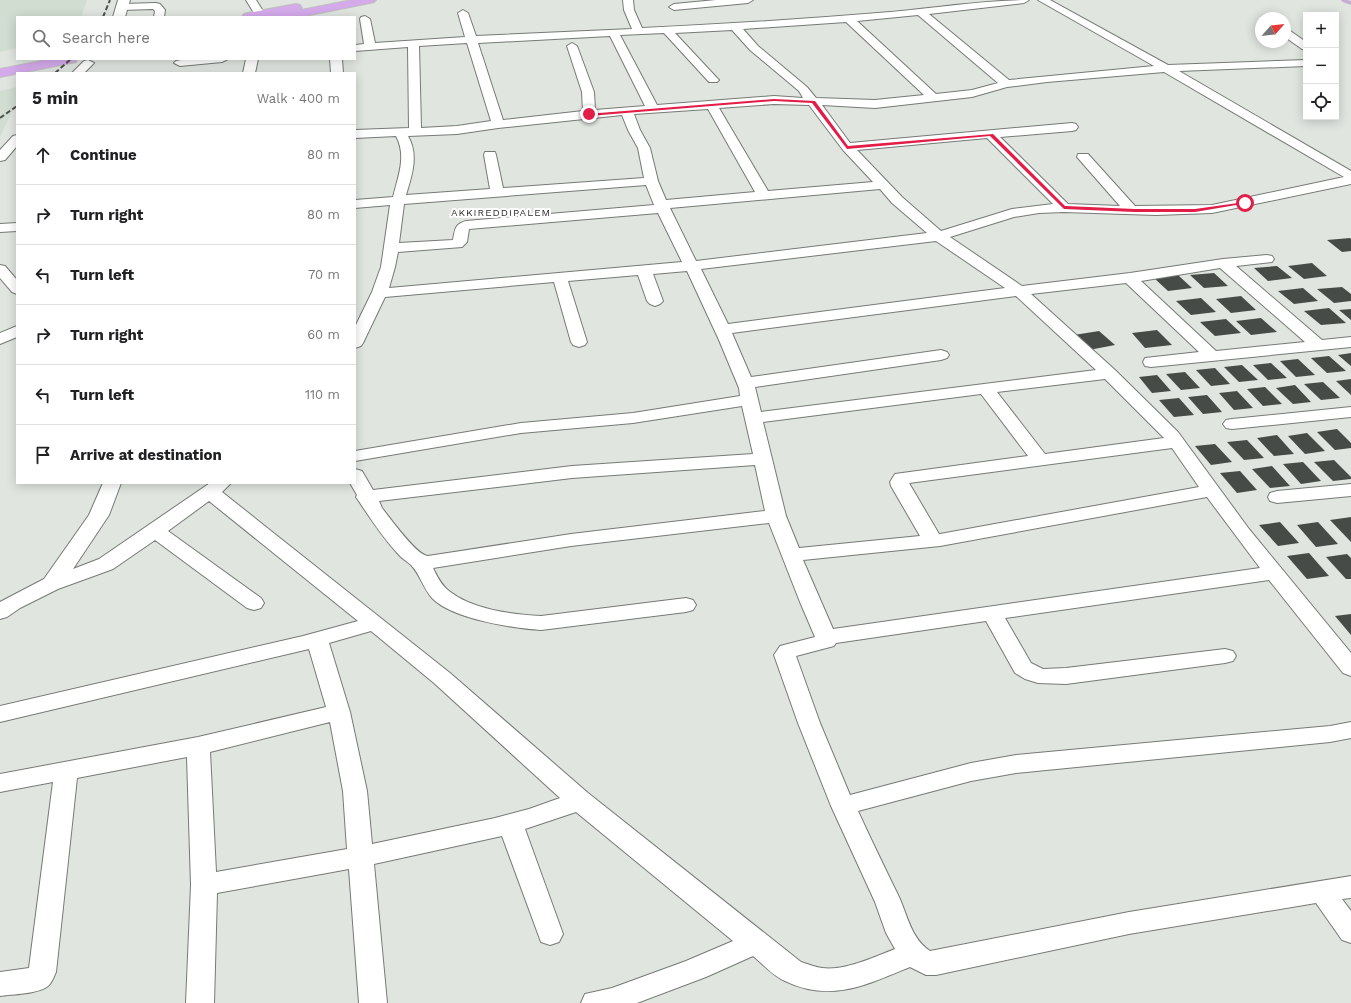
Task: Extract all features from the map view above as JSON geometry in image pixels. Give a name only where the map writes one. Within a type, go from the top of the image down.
[{"type":"main road","points":[[253,14],[335,0]]},
{"type":"main road","points":[[286,16],[370,0]]},
{"type":"main road","points":[[0,66],[31,60]]},
{"type":"main road","points":[[0,73],[66,60]]},
{"type":"street","points":[[251,0],[253,14]]},
{"type":"street","points":[[628,0],[629,10],[638,31]]},
{"type":"street","points":[[672,3],[748,0]]},
{"type":"street","points":[[356,48],[472,39],[690,29],[848,18],[920,12],[1024,0]]},
{"type":"street","points":[[379,293],[691,266],[939,236],[1012,213],[1039,209],[1212,209],[1334,183],[1349,174],[1166,68],[1043,0]]},
{"type":"street","points":[[672,3],[690,29]]},
{"type":"street","points":[[122,8],[156,6],[160,10],[159,16]]},
{"type":"street","points":[[920,12],[1007,84]]},
{"type":"street","points":[[463,13],[498,124]]},
{"type":"street","points":[[848,18],[934,98]]},
{"type":"street","points":[[365,20],[370,46]]},
{"type":"street","points":[[734,26],[754,48],[798,84],[847,147],[897,200],[939,236],[1019,291],[1109,374],[1176,442],[1242,533],[1351,668]]},
{"type":"street","points":[[667,30],[713,80]]},
{"type":"street","points":[[613,32],[653,110]]},
{"type":"street","points":[[1291,36],[1303,45]]},
{"type":"street","points":[[414,43],[415,132]]},
{"type":"street","points":[[572,46],[588,92],[589,114]]},
{"type":"street","points":[[179,65],[215,60]]},
{"type":"street","points":[[249,72],[252,60]]},
{"type":"street","points":[[336,60],[337,72]]},
{"type":"street","points":[[79,72],[88,63]]},
{"type":"street","points":[[356,134],[457,130],[589,114],[774,100],[875,104],[972,93],[1007,84],[1166,68],[1303,63]]},
{"type":"street","points":[[711,104],[728,131],[764,196]]},
{"type":"street","points":[[627,112],[634,130],[644,148],[651,181],[722,330],[749,401],[776,516],[826,637],[826,641],[788,650],[786,656],[809,724],[843,806],[885,895],[899,933],[913,954],[926,963],[936,963],[1129,923],[1351,887]]},
{"type":"street","points":[[847,147],[1072,127]]},
{"type":"street","points":[[356,341],[375,306],[386,274],[392,248],[395,216],[406,171],[408,148],[400,132]]},
{"type":"street","points":[[991,135],[1064,208]]},
{"type":"street","points":[[0,157],[16,140]]},
{"type":"street","points":[[490,155],[497,192]]},
{"type":"street","points":[[1083,158],[1131,210]]},
{"type":"street","points":[[356,204],[651,181]]},
{"type":"street","points":[[1334,183],[1351,195]]},
{"type":"street","points":[[392,248],[457,244],[460,242],[462,228],[466,225],[472,224],[883,185]]},
{"type":"street","points":[[0,228],[16,227]]},
{"type":"street","points":[[722,330],[1130,278],[1223,263],[1267,259]]},
{"type":"street","points":[[1223,263],[1318,345]]},
{"type":"street","points":[[0,269],[16,288]]},
{"type":"street","points":[[644,270],[655,300]]},
{"type":"street","points":[[560,278],[579,342]]},
{"type":"street","points":[[1130,278],[1212,356]]},
{"type":"street","points":[[0,339],[16,331]]},
{"type":"street","points":[[1151,362],[1351,342]]},
{"type":"street","points":[[356,456],[521,428],[633,418],[749,401],[941,355]]},
{"type":"street","points":[[749,401],[985,388],[1109,374]]},
{"type":"street","points":[[985,388],[1040,460]]},
{"type":"street","points":[[1232,424],[1351,412]]},
{"type":"street","points":[[933,541],[900,486],[899,482],[902,478],[1176,442]]},
{"type":"street","points":[[366,496],[572,472],[762,459]]},
{"type":"street","points":[[356,477],[374,510],[408,552],[420,562],[430,582],[442,596],[461,606],[488,615],[523,622],[541,623],[686,605]]},
{"type":"street","points":[[51,584],[99,515],[112,484]]},
{"type":"street","points":[[0,612],[13,603],[51,584],[106,564],[216,488],[448,683],[579,800],[793,972],[823,980],[839,979],[865,973],[913,954]]},
{"type":"street","points":[[1277,497],[1351,490]]},
{"type":"street","points":[[791,555],[933,541],[1212,491]]},
{"type":"street","points":[[420,562],[571,540],[776,516]]},
{"type":"street","points":[[155,531],[254,603]]},
{"type":"street","points":[[826,637],[1274,573]]},
{"type":"street","points":[[992,614],[1023,668],[1028,673],[1042,677],[1225,656]]},
{"type":"street","points":[[0,714],[317,639],[375,623]]},
{"type":"street","points":[[317,639],[339,712],[355,791],[373,1003]]},
{"type":"street","points":[[0,783],[198,746],[339,712]]},
{"type":"street","points":[[843,806],[971,772],[1016,764],[1330,734],[1351,730]]},
{"type":"street","points":[[198,746],[204,885],[200,1003]]},
{"type":"street","points":[[0,984],[35,979],[39,977],[42,972],[66,771]]},
{"type":"street","points":[[204,885],[361,858],[511,824],[562,808],[579,800]]},
{"type":"street","points":[[511,824],[550,934]]},
{"type":"street","points":[[1322,891],[1351,932]]},
{"type":"street","points":[[594,1003],[612,1000],[696,969],[756,943]]},
{"type":"shaded area","points":[[0,0],[87,0],[81,16],[16,16],[16,48],[0,52]]},
{"type":"shaded area","points":[[16,87],[16,103],[0,137],[0,91]]},
{"type":"building","points":[[1350,238],[1351,251],[1342,252],[1327,240]]},
{"type":"building","points":[[1312,263],[1327,276],[1304,279],[1288,266]]},
{"type":"building","points":[[1277,266],[1292,278],[1268,281],[1254,268]]},
{"type":"building","points":[[1214,273],[1228,286],[1204,288],[1190,275]]},
{"type":"building","points":[[1178,275],[1192,288],[1168,291],[1154,278]]},
{"type":"building","points":[[1342,287],[1351,294],[1351,301],[1334,303],[1317,289]]},
{"type":"building","points":[[1303,288],[1318,301],[1294,304],[1278,291]]},
{"type":"building","points":[[1241,296],[1256,310],[1231,313],[1216,299]]},
{"type":"building","points":[[1201,298],[1216,312],[1191,315],[1176,301]]},
{"type":"building","points":[[1329,308],[1346,323],[1321,325],[1304,311]]},
{"type":"building","points":[[1351,309],[1351,320],[1339,310]]},
{"type":"building","points":[[1261,318],[1277,332],[1251,335],[1236,321]]},
{"type":"building","points":[[1226,319],[1241,333],[1215,336],[1200,322]]},
{"type":"building","points":[[1157,330],[1172,345],[1145,348],[1132,333]]},
{"type":"building","points":[[1099,331],[1115,345],[1089,350],[1074,335]]},
{"type":"building","points":[[1351,353],[1351,366],[1338,355]]},
{"type":"building","points":[[1329,356],[1346,371],[1327,373],[1311,358]]},
{"type":"building","points":[[1298,359],[1315,375],[1296,377],[1280,361]]},
{"type":"building","points":[[1271,363],[1287,378],[1268,380],[1253,365]]},
{"type":"building","points":[[1242,365],[1258,380],[1239,382],[1224,367]]},
{"type":"building","points":[[1215,368],[1230,384],[1211,386],[1196,370]]},
{"type":"building","points":[[1185,372],[1200,388],[1181,390],[1166,374]]},
{"type":"building","points":[[1157,375],[1171,391],[1152,393],[1139,377]]},
{"type":"building","points":[[1351,379],[1351,395],[1336,381]]},
{"type":"building","points":[[1323,382],[1340,398],[1321,400],[1304,384]]},
{"type":"building","points":[[1295,385],[1311,402],[1293,404],[1276,388]]},
{"type":"building","points":[[1265,387],[1282,404],[1263,406],[1247,389]]},
{"type":"building","points":[[1237,391],[1253,408],[1234,410],[1219,393]]},
{"type":"building","points":[[1207,395],[1222,412],[1203,414],[1188,397]]},
{"type":"building","points":[[1179,398],[1194,415],[1174,417],[1159,400]]},
{"type":"building","points":[[1337,429],[1351,443],[1351,448],[1335,450],[1317,432]]},
{"type":"building","points":[[1307,433],[1325,451],[1305,454],[1288,436]]},
{"type":"building","points":[[1277,435],[1294,454],[1274,456],[1257,438]]},
{"type":"building","points":[[1247,440],[1264,458],[1244,460],[1227,442]]},
{"type":"building","points":[[1215,444],[1232,462],[1211,465],[1195,446]]},
{"type":"building","points":[[1334,460],[1351,477],[1351,479],[1333,481],[1314,462]]},
{"type":"building","points":[[1303,462],[1321,481],[1301,484],[1283,464]]},
{"type":"building","points":[[1272,466],[1290,486],[1270,488],[1252,469]]},
{"type":"building","points":[[1240,471],[1257,490],[1237,493],[1220,473]]},
{"type":"building","points":[[1351,517],[1351,542],[1330,520]]},
{"type":"building","points":[[1280,522],[1299,543],[1278,546],[1259,525]]},
{"type":"building","points":[[1318,522],[1338,544],[1316,547],[1297,525]]},
{"type":"building","points":[[1309,553],[1329,576],[1307,579],[1287,556]]},
{"type":"building","points":[[1347,554],[1351,558],[1351,579],[1346,579],[1326,557]]},
{"type":"building","points":[[1351,614],[1351,635],[1335,616]]},
{"type":"waterway","points":[[1343,0],[1351,3]]},
{"type":"railway","points":[[103,16],[110,0]]},
{"type":"railway","points":[[56,72],[70,60]]},
{"type":"railway","points":[[0,118],[16,107]]},
{"type":"district","name":"AKKIREDDIPALEM","points":[[501,212]]},
{"type":"route","points":[[589,114],[774,100],[813,102],[847,147],[991,135],[1064,208],[1135,211],[1195,210],[1212,209],[1245,203]]}]
